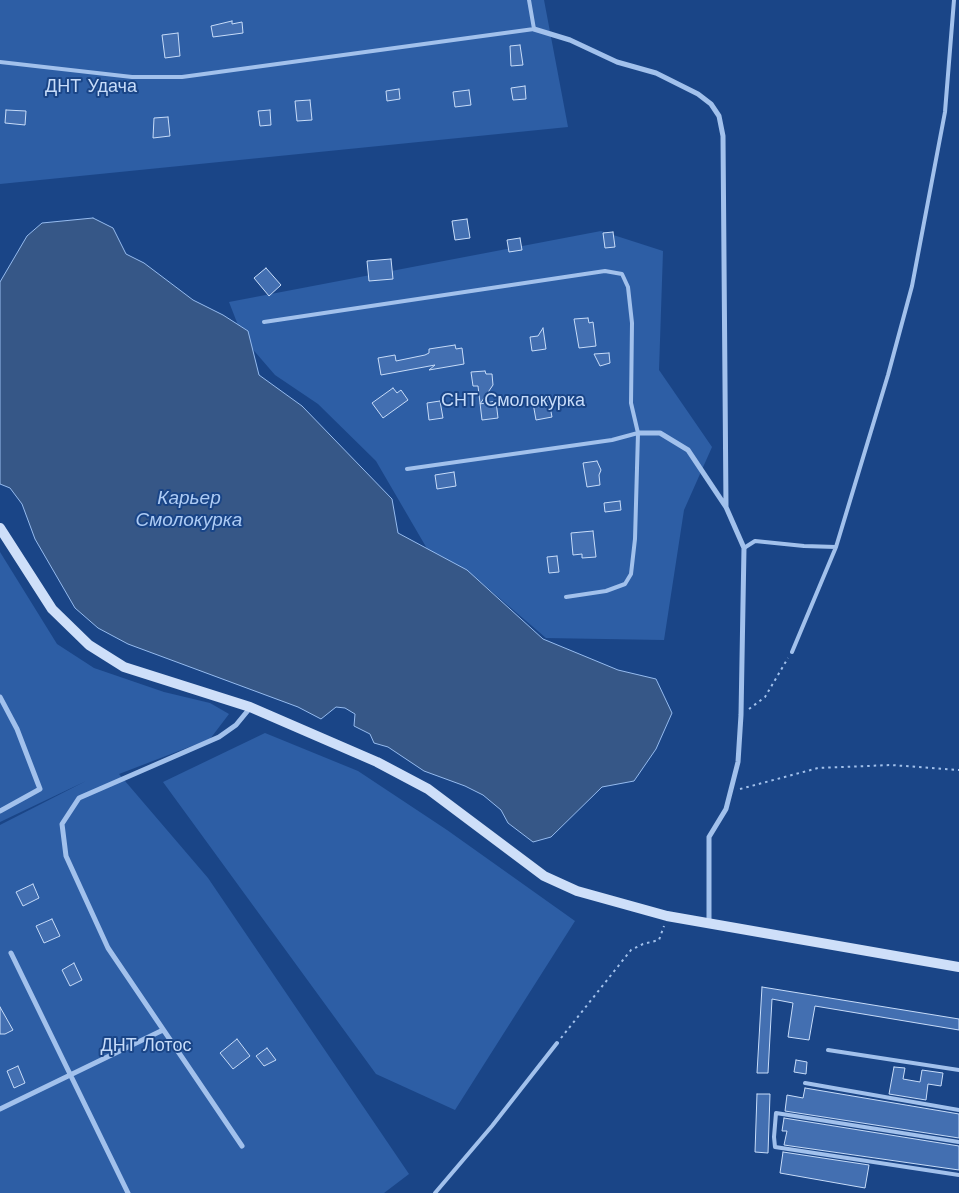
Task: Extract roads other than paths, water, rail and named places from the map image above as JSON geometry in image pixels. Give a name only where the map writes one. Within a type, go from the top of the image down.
[{"type":"street","points":[[534,29],[570,40],[617,62],[656,73],[698,94],[711,104],[719,116],[723,136],[726,507]]},
{"type":"street","points":[[638,433],[660,433],[688,450],[726,507],[744,548],[741,715],[738,762],[726,810],[710,837],[709,922]]},
{"type":"street","points":[[0,528],[52,609],[89,645],[124,667],[250,707],[314,733],[377,762],[428,789],[544,876],[577,891],[666,916],[959,967]]},
{"type":"street","points":[[0,697],[17,729],[40,789],[0,811]]},
{"type":"street","points":[[242,1146],[108,948],[66,856],[62,824],[78,798],[219,737],[236,725],[250,707]]},
{"type":"street","points":[[11,953],[128,1193]]},
{"type":"street","points":[[0,1109],[70,1077],[163,1030]]},
{"type":"lane","points":[[0,62],[132,77],[182,77],[534,29],[529,0]]},
{"type":"lane","points":[[792,652],[836,547],[888,375],[912,286],[945,112],[954,0]]},
{"type":"lane","points":[[264,322],[606,271],[622,274],[628,287],[632,323],[631,403],[638,433],[635,539],[631,574],[625,584],[606,592],[566,597]]},
{"type":"lane","points":[[407,468],[612,440],[638,433]]},
{"type":"lane","points":[[744,548],[755,540],[804,546],[836,547]]},
{"type":"lane","points":[[435,1193],[492,1126],[557,1043]]},
{"type":"lane","points":[[828,1050],[959,1070]]},
{"type":"lane","points":[[805,1083],[959,1110]]},
{"type":"lane","points":[[959,1142],[776,1113],[774,1137],[776,1147],[959,1176]]},
{"type":"water","name":"Карьер Смолокурка","points":[[93,218],[113,228],[126,254],[144,263],[193,300],[223,315],[248,331],[259,375],[302,406],[392,499],[398,533],[467,570],[543,639],[618,670],[656,679],[672,713],[656,749],[634,781],[602,787],[551,837],[533,842],[508,823],[501,810],[483,795],[465,786],[424,771],[388,747],[374,743],[370,734],[354,726],[355,714],[345,708],[336,707],[321,719],[298,707],[128,644],[98,628],[75,608],[35,539],[22,504],[10,488],[0,484],[0,282],[27,236],[42,223]]},
{"type":"park label","name":"ДНТ Удача","points":[[91,87]]},
{"type":"park label","name":"СНТ Смолокурка","points":[[513,401]]},
{"type":"park label","name":"ДНТ Лотос","points":[[146,1046]]}]
